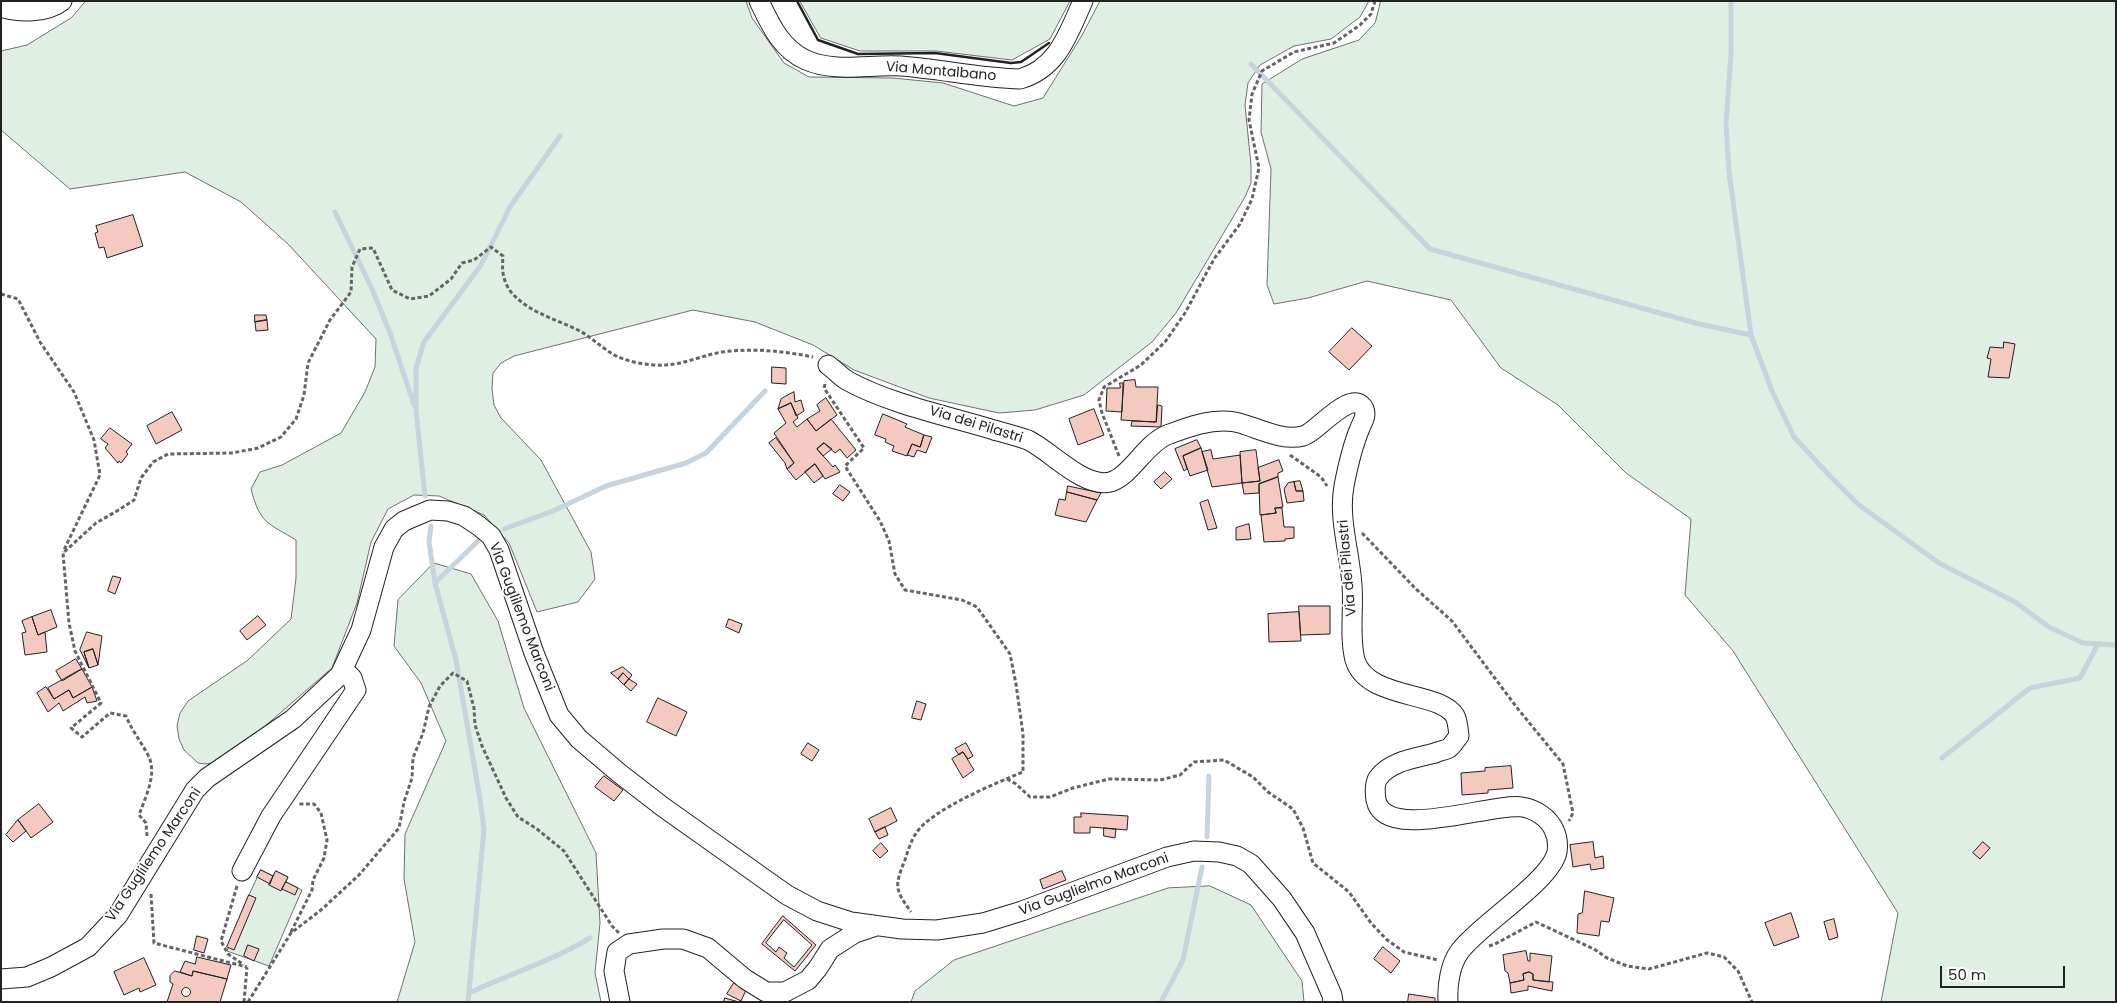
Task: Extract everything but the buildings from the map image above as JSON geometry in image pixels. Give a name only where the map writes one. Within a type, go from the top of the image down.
[{"type":"street","points":[[1,7],[27,11],[58,5],[62,1]]},
{"type":"street","name":"Via Montalbano","points":[[759,1],[776,35],[790,50],[806,60],[843,68],[899,66],[1020,79],[1038,73],[1053,59],[1063,44],[1084,1]]},
{"type":"street","name":"Via dei Pilastri","points":[[828,365],[847,380],[898,401],[1028,440],[1065,466],[1095,482],[1107,483],[1121,478],[1162,436],[1187,427],[1212,422],[1233,422],[1289,437],[1303,436],[1315,429],[1342,407],[1352,402],[1359,404],[1364,409],[1365,416],[1351,449],[1343,491],[1343,511],[1352,586],[1355,660],[1360,672],[1385,688],[1448,708],[1455,716],[1459,736],[1448,749],[1385,769],[1376,780],[1375,793],[1377,804],[1388,814],[1403,820],[1423,820],[1522,807],[1538,813],[1549,820],[1555,831],[1558,843]]},
{"type":"street","name":"Via Guglilemo Marconi","points":[[1,979],[27,977],[51,967],[88,947],[118,915],[195,790],[207,778],[293,719],[340,675],[361,630],[384,547],[394,528],[404,521],[430,510],[448,511],[464,516],[491,536],[499,550],[547,690],[559,715],[580,738],[619,773],[663,807],[787,895],[817,911],[851,922],[924,929]]},
{"type":"street","points":[[242,871],[278,806],[356,690],[352,678],[347,673],[340,675]]},
{"type":"street","points":[[1448,1002],[1450,973],[1458,952],[1474,935],[1546,872],[1557,854],[1558,843]]},
{"type":"street","name":"Via Guglielmo Marconi","points":[[924,929],[937,930],[983,923],[1022,911],[1167,856],[1194,851],[1219,852],[1237,856],[1250,864],[1282,900],[1305,933],[1332,995],[1333,1002]]},
{"type":"street","points":[[620,1002],[614,971],[617,952],[630,944],[682,938],[708,948],[745,979],[766,992],[785,992],[808,980],[830,949],[855,933],[877,926]]},
{"type":"path","points":[[1115,481],[1119,456],[1102,413],[1099,400],[1104,387],[1141,364],[1165,342],[1185,313],[1214,258],[1240,224],[1252,199],[1259,168],[1249,120],[1252,94],[1262,70],[1294,52],[1334,43],[1360,25],[1371,14],[1376,1]]},
{"type":"path","points":[[63,553],[96,523],[134,500],[141,478],[153,462],[168,454],[232,453],[258,448],[281,437],[296,419],[304,395],[308,363],[330,320],[351,292],[352,268],[360,249],[373,248],[392,290],[410,299],[429,296],[450,280],[462,263],[474,260],[492,247],[503,256],[502,275],[511,291],[531,309],[579,331],[609,352],[637,363],[667,365],[721,352],[774,350],[815,357],[828,365],[824,388],[864,448],[845,466],[880,521],[889,541],[895,574],[905,590],[962,600],[977,607],[1010,654],[1023,734],[1023,772],[989,786],[946,810],[932,818],[917,832],[898,879],[898,892],[924,929]]},
{"type":"path","points":[[1,294],[18,299],[40,342],[74,392],[94,440],[100,475],[63,553],[69,622],[76,651],[101,703],[71,728],[82,737],[110,713],[126,716],[132,732],[150,759],[151,782],[139,815],[146,823],[154,943],[247,967]]},
{"type":"path","points":[[1282,451],[1321,477],[1343,511]]},
{"type":"path","points":[[1369,540],[1416,589],[1452,621],[1564,764],[1573,813],[1558,843]]},
{"type":"path","points":[[291,933],[321,910],[359,875],[399,828],[404,802],[412,778],[413,758],[423,733],[429,707],[440,686],[452,673],[467,681],[474,708],[475,726],[492,770],[518,817],[537,829],[564,851],[612,926],[630,944]]},
{"type":"path","points":[[1007,779],[1016,784],[1030,797],[1050,797],[1073,788],[1109,779],[1160,780],[1180,775],[1194,762],[1224,760],[1253,777],[1268,792],[1293,809],[1303,828],[1313,863],[1349,892],[1386,939],[1404,952],[1435,961],[1458,952]]},
{"type":"path","points":[[248,1002],[291,933],[312,890],[312,880],[324,858],[327,840],[321,813],[314,804],[278,806]]},
{"type":"path","points":[[242,871],[221,941],[228,954],[247,967]]},
{"type":"path","points":[[1486,946],[1495,944],[1536,922],[1594,949],[1607,958],[1627,966],[1649,969],[1707,953],[1724,957],[1738,972],[1752,1002]]},
{"type":"path","points":[[244,1002],[247,967]]},
{"type":"green space","points":[[86,1],[746,1],[752,18],[784,63],[809,77],[893,78],[943,83],[1014,106],[1043,98],[1081,37],[1100,1],[1369,1],[1360,17],[1331,39],[1294,46],[1260,65],[1248,83],[1245,105],[1251,183],[1245,197],[1176,313],[1152,342],[1084,395],[1035,410],[999,413],[929,398],[854,370],[813,345],[755,322],[693,310],[514,356],[501,363],[493,373],[494,405],[501,418],[541,460],[591,552],[595,579],[578,602],[537,612],[509,543],[484,515],[439,496],[414,495],[388,509],[371,542],[357,603],[332,668],[264,727],[212,763],[205,764],[198,763],[184,750],[179,739],[177,726],[180,713],[188,701],[248,660],[291,619],[296,578],[296,540],[266,521],[254,501],[251,489],[260,472],[282,465],[341,433],[365,392],[375,367],[376,339],[288,244],[241,202],[185,172],[70,189],[1,130],[1,51],[27,45],[71,18]]},
{"type":"green space","points":[[800,1],[1070,1],[1050,39],[1012,60],[936,51],[860,51],[821,38]]},
{"type":"green space","points":[[1381,1],[2116,1],[2116,1002],[1881,1002],[1898,913],[1733,651],[1685,595],[1691,519],[1626,473],[1558,405],[1501,368],[1451,300],[1367,281],[1308,298],[1274,304],[1267,285],[1271,169],[1261,132],[1262,84],[1302,59],[1359,40],[1375,23]]},
{"type":"green space","points":[[434,563],[471,574],[498,621],[524,708],[596,853],[600,923],[595,973],[601,1002],[397,1002],[415,942],[404,879],[405,834],[446,741],[421,683],[394,646],[398,600]]},
{"type":"green space","points":[[261,870],[273,876],[276,871],[288,877],[286,882],[302,890],[269,966],[227,951]]},
{"type":"green space","points":[[1210,886],[1251,905],[1302,981],[1304,1002],[911,1002],[915,991],[954,960],[1168,888]]},
{"type":"waterway","points":[[1731,1],[1731,54],[1726,123],[1729,172],[1751,335],[1772,391],[1794,437],[1859,505],[1939,563],[2015,602],[2049,627],[2083,643],[2116,645]]},
{"type":"waterway","points":[[1251,64],[1430,249],[1699,324],[1751,335]]},
{"type":"waterway","points":[[425,496],[416,410],[416,368],[424,342],[481,265],[510,207],[560,136]]},
{"type":"waterway","points":[[335,212],[372,289],[390,333],[414,405]]},
{"type":"waterway","points":[[504,529],[553,511],[606,486],[686,463],[706,453],[765,391]]},
{"type":"waterway","points":[[431,526],[429,542],[435,583],[456,660],[484,829],[468,1002]]},
{"type":"waterway","points":[[435,583],[481,538]]},
{"type":"waterway","points":[[1942,758],[2030,688],[2080,678],[2098,644]]},
{"type":"waterway","points":[[1207,837],[1209,776]]},
{"type":"waterway","points":[[1161,1002],[1183,960],[1202,867]]},
{"type":"waterway","points":[[469,993],[561,954],[590,938]]},
{"type":"wall","points":[[797,1],[818,40],[858,54],[935,53],[1011,63],[1021,62],[1049,43]]}]
